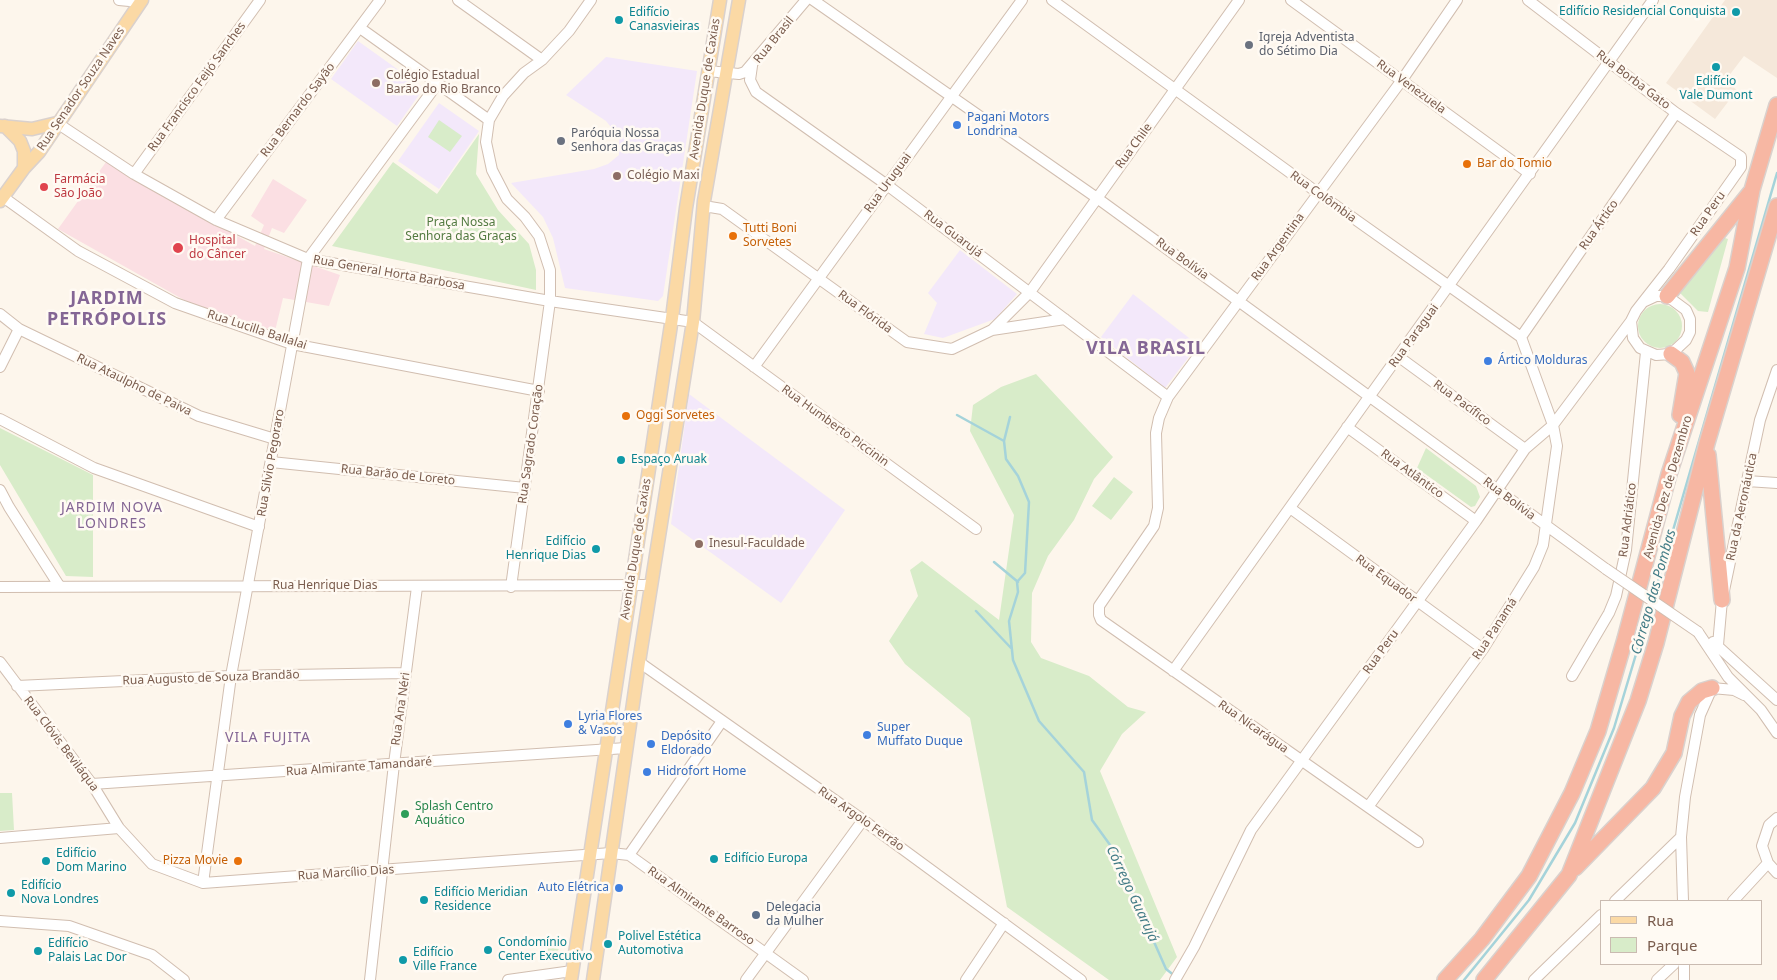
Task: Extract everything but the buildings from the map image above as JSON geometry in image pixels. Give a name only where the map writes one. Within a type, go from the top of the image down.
[{"type":"highway","name":"Avenida Dez de Dezembro","points":[[1445,980],[1482,940],[1529,876],[1572,793],[1598,731],[1626,639],[1669,474],[1737,268],[1752,190],[1777,105]]},
{"type":"highway","points":[[1667,296],[1752,190]]},
{"type":"highway","name":"Avenida Dez de Dezembro","points":[[1484,980],[1569,875],[1638,701],[1656,643],[1707,443],[1777,206]]},
{"type":"highway","points":[[1669,474],[1687,374],[1682,362],[1672,354]]},
{"type":"highway","points":[[1707,443],[1722,600]]},
{"type":"highway","points":[[1569,875],[1653,788],[1674,753],[1680,734],[1682,716],[1689,702],[1702,691],[1712,688]]},
{"type":"main road","name":"Avenida Duque de Caxias","points":[[571,976],[592,855],[630,586],[672,318],[688,194],[720,0]]},
{"type":"main road","name":"Avenida Duque de Caxias","points":[[594,980],[631,713],[693,322],[704,203],[738,0]]},
{"type":"main road","name":"Rua Senador Souza Naves","points":[[1,198],[39,152],[141,1]]},
{"type":"main road","points":[[2,126],[32,129],[58,123]]},
{"type":"main road","points":[[2,126],[20,140],[24,152],[24,168]]},
{"type":"main road","points":[[686,208],[694,212],[704,203],[697,192],[688,194]]},
{"type":"main road","points":[[654,435],[663,439],[666,444],[665,493]]},
{"type":"main road","points":[[616,683],[619,706],[631,713]]},
{"type":"main road","points":[[583,904],[604,908]]},
{"type":"street","points":[[119,0],[141,1]]},
{"type":"street","name":"Rua Francisco Feijó Sanches","points":[[134,174],[260,0]]},
{"type":"street","name":"Rua Bernardo Sayão","points":[[216,220],[380,0]]},
{"type":"street","points":[[458,0],[542,60]]},
{"type":"street","points":[[360,28],[488,120],[503,96],[524,74],[542,60],[569,31],[591,0]]},
{"type":"street","name":"Rua Brasil","points":[[708,71],[739,74],[752,66],[806,0]]},
{"type":"street","name":"Rua Bolívia","points":[[813,0],[1097,198],[1546,526],[1718,646],[1777,700]]},
{"type":"street","name":"Rua Uruguai","points":[[754,367],[1022,0]]},
{"type":"street","name":"Rua Colômbia","points":[[1052,0],[1318,194],[1521,337]]},
{"type":"street","name":"Rua Chile","points":[[1030,292],[1239,0]]},
{"type":"street","name":"Rua Venezuela","points":[[1291,0],[1530,174]]},
{"type":"street","name":"Rua Argentina","points":[[1099,606],[1154,526],[1158,508],[1156,434],[1159,418],[1168,397],[1402,80],[1457,0]]},
{"type":"street","name":"Rua Borba Gato","points":[[1528,0],[1676,113],[1741,158]]},
{"type":"street","name":"Rua Paraguai","points":[[1173,671],[1347,427],[1450,287],[1653,0]]},
{"type":"street","name":"Rua Guarujá","points":[[752,66],[750,80],[756,92],[887,185],[1168,397]]},
{"type":"street","name":"Rua Silvio Pegoraro","points":[[203,884],[231,676],[308,259],[438,83]]},
{"type":"street","name":"Rua Ártico","points":[[1521,337],[1676,113]]},
{"type":"street","name":"Rua Sagrado Coração","points":[[488,120],[486,142],[492,170],[507,199],[525,217],[539,236],[550,270],[550,301],[539,391],[511,587]]},
{"type":"street","name":"Rua General Horta Barbosa","points":[[58,123],[134,174],[216,220],[308,259],[550,301],[693,322]]},
{"type":"street","name":"Rua Peru","points":[[1643,302],[1669,269],[1741,167],[1741,158]]},
{"type":"street","name":"Rua Lucilla Ballalai","points":[[1,198],[78,251],[175,304],[292,344],[539,391]]},
{"type":"street","name":"Rua Flórida","points":[[704,203],[710,207],[722,209],[907,342],[952,349],[992,330],[1030,292]]},
{"type":"street","points":[[1667,296],[1669,269]]},
{"type":"street","points":[[1656,296],[1667,296],[1686,310],[1690,318],[1690,332],[1686,340],[1672,354],[1656,355],[1646,352],[1633,338],[1631,321],[1643,302],[1656,296]]},
{"type":"street","name":"Rua Ataulpho de Paiva","points":[[0,314],[19,329],[199,416],[275,439]]},
{"type":"street","points":[[992,330],[1065,319]]},
{"type":"street","name":"Rua Peru","points":[[1177,976],[1194,946],[1251,830],[1476,521],[1525,449],[1553,425],[1631,321]]},
{"type":"street","name":"Rua Humberto Piccinin","points":[[693,322],[976,529]]},
{"type":"street","points":[[0,366],[19,329]]},
{"type":"street","points":[[1521,337],[1553,425]]},
{"type":"street","points":[[1616,342],[1633,338]]},
{"type":"street","name":"Rua Adriático","points":[[1572,676],[1609,613],[1616,596],[1626,550],[1646,352]]},
{"type":"street","name":"Rua Pacífico","points":[[1399,357],[1525,449]]},
{"type":"street","name":"Rua da Aeronáutica","points":[[1718,646],[1722,600],[1760,420],[1777,370]]},
{"type":"street","points":[[0,419],[94,468],[259,527]]},
{"type":"street","name":"Rua Panamá","points":[[1368,807],[1483,649],[1534,567],[1543,545],[1557,446],[1553,425]]},
{"type":"street","name":"Rua Atlântico","points":[[1347,427],[1476,521]]},
{"type":"street","name":"Rua Barão de Loreto","points":[[271,462],[525,488]]},
{"type":"street","points":[[1747,481],[1777,483]]},
{"type":"street","points":[[0,490],[9,508],[60,587]]},
{"type":"street","name":"Rua Equador","points":[[1290,508],[1483,649]]},
{"type":"street","name":"Rua Henrique Dias","points":[[0,587],[511,587],[651,585]]},
{"type":"street","name":"Rua Ana Néri","points":[[370,980],[394,764],[417,587]]},
{"type":"street","name":"Rua Nicarágua","points":[[1099,606],[1101,620],[1418,842]]},
{"type":"street","points":[[1698,632],[1728,676],[1744,695],[1762,710],[1777,733]]},
{"type":"street","name":"Rua Clóvis Beviláqua","points":[[0,662],[92,784],[119,828]]},
{"type":"street","name":"Rua Argolo Ferrão","points":[[639,662],[863,820],[1081,980]]},
{"type":"street","name":"Rua Augusto de Souza Brandão","points":[[17,686],[231,676],[406,673]]},
{"type":"street","points":[[1683,900],[1681,837],[1685,797],[1697,730],[1707,697],[1712,688],[1734,690],[1744,695]]},
{"type":"street","points":[[629,855],[722,721]]},
{"type":"street","name":"Rua Almirante Tamandaré","points":[[92,784],[626,748]]},
{"type":"street","points":[[1777,818],[1769,825],[1764,835],[1762,846],[1766,860],[1777,873]]},
{"type":"street","points":[[746,980],[863,820]]},
{"type":"street","points":[[0,838],[119,828]]},
{"type":"street","name":"Rua Marcílio Dias","points":[[119,828],[152,864],[203,884],[592,855]]},
{"type":"street","points":[[1616,900],[1681,837]]},
{"type":"street","name":"Rua Almirante Barroso","points":[[592,855],[611,853],[629,855],[803,980]]},
{"type":"street","points":[[1734,900],[1766,860]]},
{"type":"street","points":[[1534,980],[1600,916]]},
{"type":"street","points":[[0,921],[69,926],[152,956],[184,980]]},
{"type":"street","points":[[966,980],[1004,923]]},
{"type":"street","points":[[1657,980],[1673,965]]},
{"type":"street","points":[[1684,965],[1684,980]]},
{"type":"street","points":[[508,980],[571,976]]},
{"type":"shaded area","points":[[1725,0],[1777,0],[1777,78],[1744,56],[1725,81],[1737,90],[1715,119],[1666,83]]},
{"type":"shaded area","name":"Colégio Estadual Barão do Rio Branco","points":[[358,41],[421,86],[421,92],[397,126],[331,79]]},
{"type":"shaded area","name":"Colégio Maxi","points":[[606,57],[697,71],[663,296],[658,301],[565,288],[553,238],[543,217],[511,183],[594,169],[608,164],[619,155],[619,137],[606,121],[566,95]]},
{"type":"shaded area","name":"Colégio Estadual Barão do Rio Branco","points":[[439,103],[479,131],[439,189],[398,161]]},
{"type":"shaded area","name":"Hospital do Câncer","points":[[106,162],[255,246],[264,225],[251,216],[273,179],[307,200],[284,233],[272,228],[264,249],[340,275],[329,306],[283,298],[275,331],[193,305],[58,229]]},
{"type":"shaded area","points":[[960,250],[1017,294],[995,319],[943,338],[924,334],[937,303],[928,293]]},
{"type":"shaded area","points":[[1133,294],[1198,345],[1165,388],[1101,337]]},
{"type":"shaded area","points":[[689,394],[845,510],[781,603],[671,524]]},
{"type":"green space","points":[[439,120],[462,136],[450,152],[428,137]]},
{"type":"green space","name":"Praça Nossa Senhora das Graças","points":[[479,134],[476,174],[498,210],[529,244],[536,270],[536,290],[332,246],[393,162],[437,194]]},
{"type":"green space","points":[[1722,237],[1728,239],[1708,312],[1698,311],[1677,290]]},
{"type":"green space","points":[[1660,304],[1672,308],[1678,314],[1682,326],[1678,338],[1672,344],[1660,348],[1648,344],[1642,338],[1638,326],[1642,314],[1648,308]]},
{"type":"green space","points":[[1036,374],[1113,457],[1094,479],[1074,520],[1048,556],[1032,593],[1031,642],[1041,658],[1089,676],[1128,707],[1146,712],[1122,734],[1100,771],[1177,957],[1160,980],[1109,980],[1007,907],[970,718],[905,664],[889,641],[918,596],[910,570],[922,561],[999,620],[1014,515],[970,431],[973,405],[1001,387]]},
{"type":"green space","points":[[0,428],[93,475],[93,577],[66,576],[0,465]]},
{"type":"green space","points":[[1426,448],[1476,486],[1480,497],[1475,506],[1471,507],[1417,468]]},
{"type":"green space","points":[[1114,477],[1133,492],[1111,520],[1092,506]]},
{"type":"green space","points":[[0,793],[12,793],[14,830],[0,831]]},
{"type":"green space","points":[[548,947],[559,949],[547,962]]},
{"type":"waterway","name":"Córrego das Pombas","points":[[1653,599],[1777,173]]},
{"type":"waterway","points":[[957,415],[1004,441]]},
{"type":"waterway","name":"Córrego Guarujá","points":[[1010,417],[1004,441],[1006,459],[1018,476],[1029,502],[1025,573],[1017,582],[1018,592],[1009,621],[1013,660],[1039,721],[1084,772],[1092,820],[1113,849],[1166,969],[1175,976]]},
{"type":"waterway","points":[[994,562],[1018,582]]},
{"type":"waterway","name":"Córrego das Pombas","points":[[1464,980],[1529,900],[1575,823],[1614,728],[1651,604]]},
{"type":"waterway","points":[[976,611],[1011,648]]},
{"type":"place","name":"Edifício Residencial Conquista","points":[[1736,12]]},
{"type":"place","name":"Edifício Canasvieiras","points":[[619,20]]},
{"type":"place","name":"Igreja Adventista do Sétimo Dia","points":[[1249,45]]},
{"type":"place","name":"Edifício Vale Dumont","points":[[1716,67]]},
{"type":"place","name":"Colégio Estadual Barão do Rio Branco","points":[[376,83]]},
{"type":"place","name":"Pagani Motors Londrina","points":[[957,125]]},
{"type":"place","name":"Paróquia Nossa Senhora das Graças","points":[[561,141]]},
{"type":"place","name":"Bar do Tomio","points":[[1467,164]]},
{"type":"place","name":"Colégio Maxi","points":[[617,176]]},
{"type":"place","name":"Farmácia São João","points":[[44,187]]},
{"type":"place","name":"Tutti Boni Sorvetes","points":[[733,236]]},
{"type":"place","name":"Hospital do Câncer","points":[[178,248]]},
{"type":"place","name":"Ártico Molduras","points":[[1488,361]]},
{"type":"place","name":"Oggi Sorvetes","points":[[626,416]]},
{"type":"place","name":"Espaço Aruak","points":[[621,460]]},
{"type":"place","name":"Inesul-Faculdade","points":[[699,544]]},
{"type":"place","name":"Edifício Henrique Dias","points":[[596,549]]},
{"type":"place","name":"Lyria Flores & Vasos","points":[[568,724]]},
{"type":"place","name":"Super Muffato Duque","points":[[867,735]]},
{"type":"place","name":"Depósito Eldorado","points":[[651,744]]},
{"type":"place","name":"Hidrofort Home","points":[[647,772]]},
{"type":"place","name":"Splash Centro Aquático","points":[[405,814]]},
{"type":"place","name":"Edifício Europa","points":[[714,859]]},
{"type":"place","name":"Edifício Dom Marino","points":[[46,861]]},
{"type":"place","name":"Pizza Movie","points":[[238,861]]},
{"type":"place","name":"Auto Elétrica","points":[[619,888]]},
{"type":"place","name":"Edifício Nova Londres","points":[[11,893]]},
{"type":"place","name":"Edifício Meridian Residence","points":[[424,900]]},
{"type":"place","name":"Delegacia da Mulher","points":[[756,915]]},
{"type":"place","name":"Polivel Estética Automotiva","points":[[608,944]]},
{"type":"place","name":"Condomínio Center Executivo","points":[[488,950]]},
{"type":"place","name":"Edifício Palais Lac Dor","points":[[38,951]]},
{"type":"place","name":"Edifício Ville France","points":[[403,960]]},
{"type":"district","name":"JARDIM PETRÓPOLIS","points":[[107,309]]},
{"type":"district","name":"VILA BRASIL","points":[[1146,349]]},
{"type":"district","name":"JARDIM NOVA LONDRES","points":[[112,516]]},
{"type":"district","name":"VILA FUJITA","points":[[268,738]]}]
